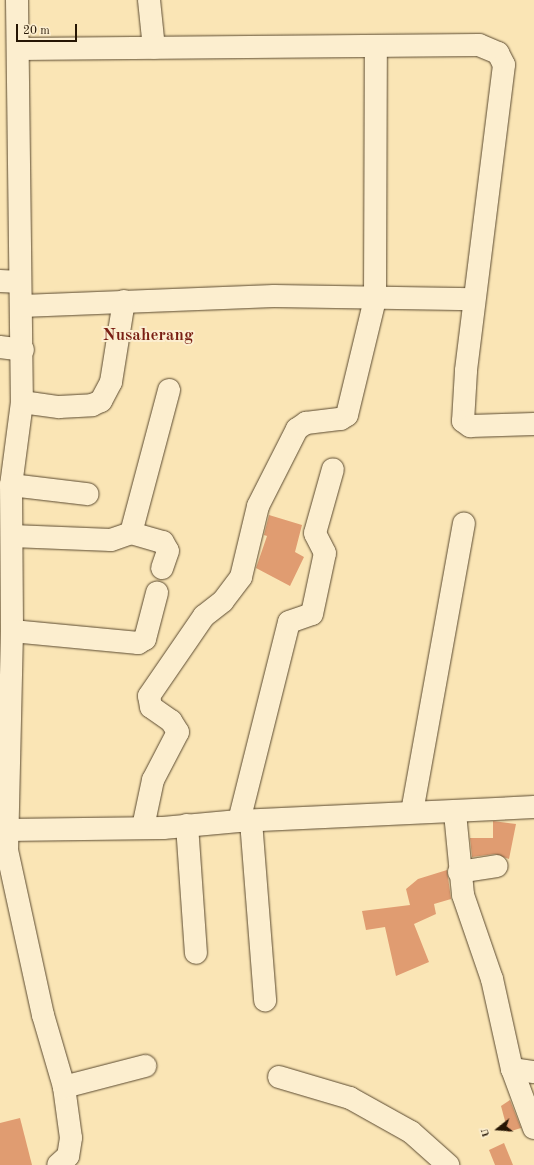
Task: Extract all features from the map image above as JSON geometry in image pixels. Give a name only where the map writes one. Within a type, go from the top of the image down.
[{"type":"street","points":[[17,0],[18,49],[10,281],[22,306],[23,350],[22,402],[11,485],[12,536],[5,595],[12,631],[6,830],[7,850],[43,1015],[64,1087],[71,1138],[68,1156],[58,1165]]},
{"type":"street","points":[[149,0],[154,48]]},
{"type":"street","points":[[18,49],[479,45],[494,51],[503,61],[474,299],[463,422],[470,426],[534,424]]},
{"type":"street","points":[[143,827],[153,780],[178,732],[171,721],[151,708],[149,696],[204,616],[224,602],[241,577],[258,506],[297,430],[306,423],[341,419],[347,415],[375,299],[376,46]]},
{"type":"street","points":[[22,306],[274,296],[375,299],[474,299]]},
{"type":"street","points":[[22,402],[59,407],[92,405],[102,401],[111,382],[124,301]]},
{"type":"street","points":[[0,347],[23,350]]},
{"type":"street","points":[[131,533],[169,390]]},
{"type":"street","points":[[265,1000],[245,821],[289,622],[312,614],[325,553],[315,533],[333,469]]},
{"type":"street","points":[[11,485],[87,494]]},
{"type":"street","points":[[412,812],[464,524]]},
{"type":"street","points":[[12,536],[111,540],[131,533],[163,542],[168,551],[162,568]]},
{"type":"street","points":[[12,631],[138,643],[144,639],[157,593]]},
{"type":"street","points":[[6,830],[143,827],[412,812],[455,813],[534,808]]},
{"type":"street","points":[[455,813],[459,872],[474,933],[492,979],[512,1070],[534,1128]]},
{"type":"street","points":[[187,825],[196,953]]},
{"type":"street","points":[[459,872],[497,866]]},
{"type":"street","points":[[64,1087],[145,1066]]},
{"type":"street","points":[[512,1070],[534,1072]]},
{"type":"street","points":[[279,1077],[350,1098],[411,1132],[448,1165]]},
{"type":"building","points":[[269,515],[302,525],[295,552],[304,557],[290,586],[256,568],[267,536],[264,535]]},
{"type":"building","points":[[493,821],[516,824],[509,859],[495,854],[472,857],[470,838],[493,838]]},
{"type":"building","points":[[447,870],[451,899],[434,904],[436,914],[414,924],[429,962],[396,976],[385,927],[366,930],[362,911],[410,905],[406,889],[418,879]]},
{"type":"building","points":[[510,1100],[521,1128],[508,1132],[501,1106]]},
{"type":"building","points":[[20,1118],[32,1165],[0,1165],[0,1123]]},
{"type":"building","points":[[504,1143],[513,1165],[495,1165],[489,1150]]},
{"type":"district","name":"Nusaherang","points":[[148,336]]}]
